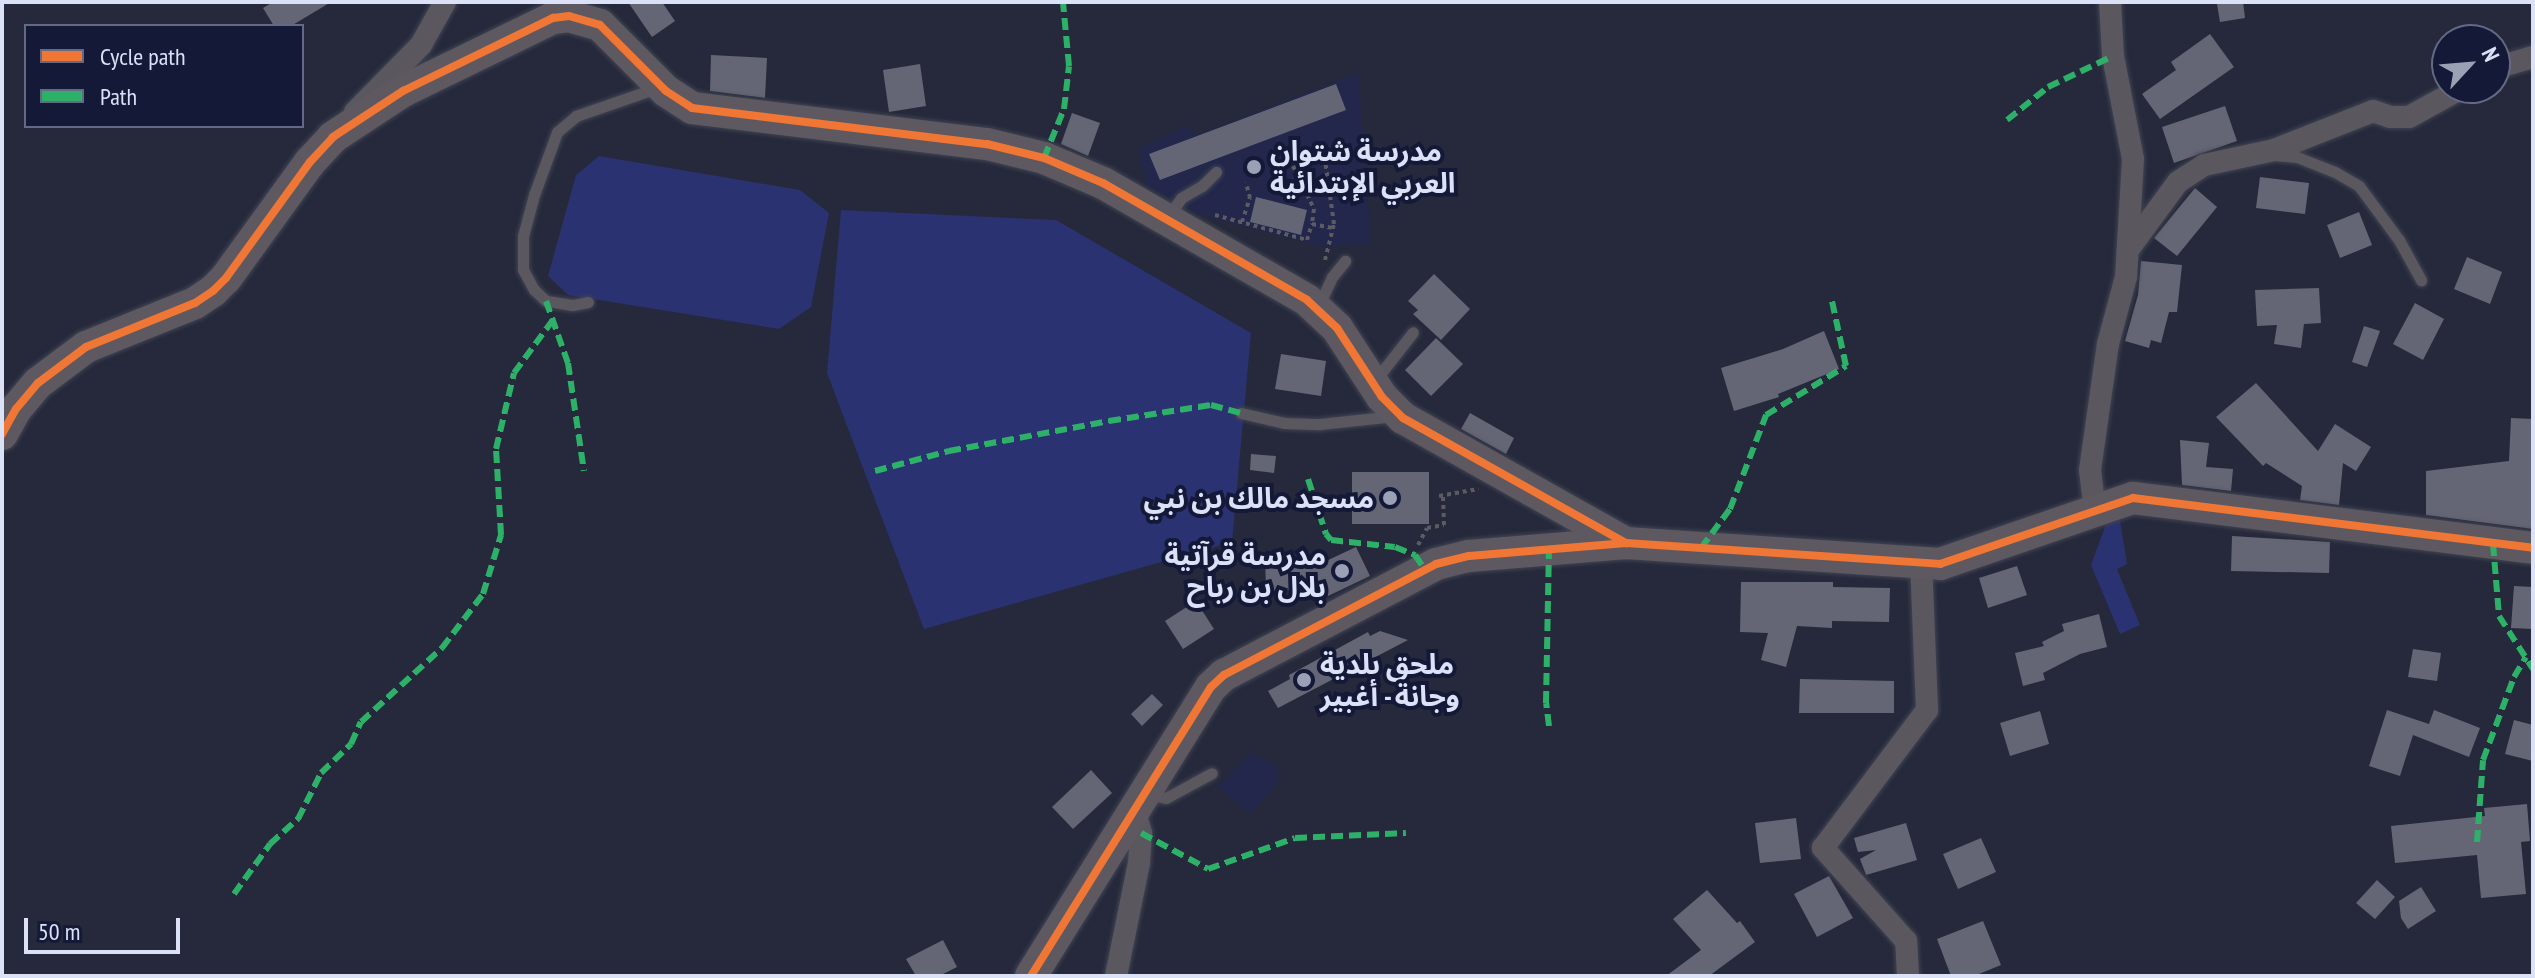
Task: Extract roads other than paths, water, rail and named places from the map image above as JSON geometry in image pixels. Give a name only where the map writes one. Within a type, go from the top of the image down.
[{"type":"street","points":[[2,434],[16,409],[38,383],[86,347],[195,303],[213,291],[226,278],[310,162],[421,45],[445,2]]},
{"type":"street","points":[[2095,511],[2090,470],[2108,344],[2126,277],[2133,159],[2113,56],[2110,2]]},
{"type":"street","points":[[333,137],[403,91],[553,18],[587,18],[600,25],[661,87],[678,100],[710,113],[1016,150],[1174,208],[1317,308],[1337,328],[1373,383],[1400,415],[1626,543]]},
{"type":"street","points":[[2511,63],[2533,57]]},
{"type":"street","points":[[2127,251],[2151,215],[2189,173],[2204,165],[2262,153],[2373,111],[2390,117],[2409,117],[2433,104]]},
{"type":"street","points":[[1031,976],[1211,687],[1224,675],[1436,564],[1469,556],[1626,543],[1940,564],[2133,498],[2533,548]]},
{"type":"street","points":[[1908,976],[1906,941],[1823,848],[1927,710],[1921,563]]},
{"type":"street","points":[[1116,976],[1139,863],[1141,803]]},
{"type":"lane","points":[[588,302],[572,305],[546,301],[534,290],[523,269],[523,236],[534,195],[557,132],[576,116],[661,87]]},
{"type":"lane","points":[[2262,153],[2297,157],[2335,172],[2359,186],[2399,240],[2421,280]]},
{"type":"lane","points":[[1174,208],[1216,172]]},
{"type":"lane","points":[[1317,308],[1332,277],[1345,261]]},
{"type":"lane","points":[[1373,383],[1413,332]]},
{"type":"lane","points":[[1241,413],[1284,423],[1320,424],[1400,415]]},
{"type":"lane","points":[[1141,803],[1166,798],[1212,773]]},
{"type":"place","name":"مدرسة شتوان العربي الإبتدائية","points":[[1254,167]]},
{"type":"place","name":"مسجد مالك بن نبي","points":[[1390,498]]},
{"type":"place","name":"مدرسة قرآتية بلال بن رباح","points":[[1342,571]]},
{"type":"place","name":"ملحق بلدية وجانة - أغبير","points":[[1304,680]]}]
